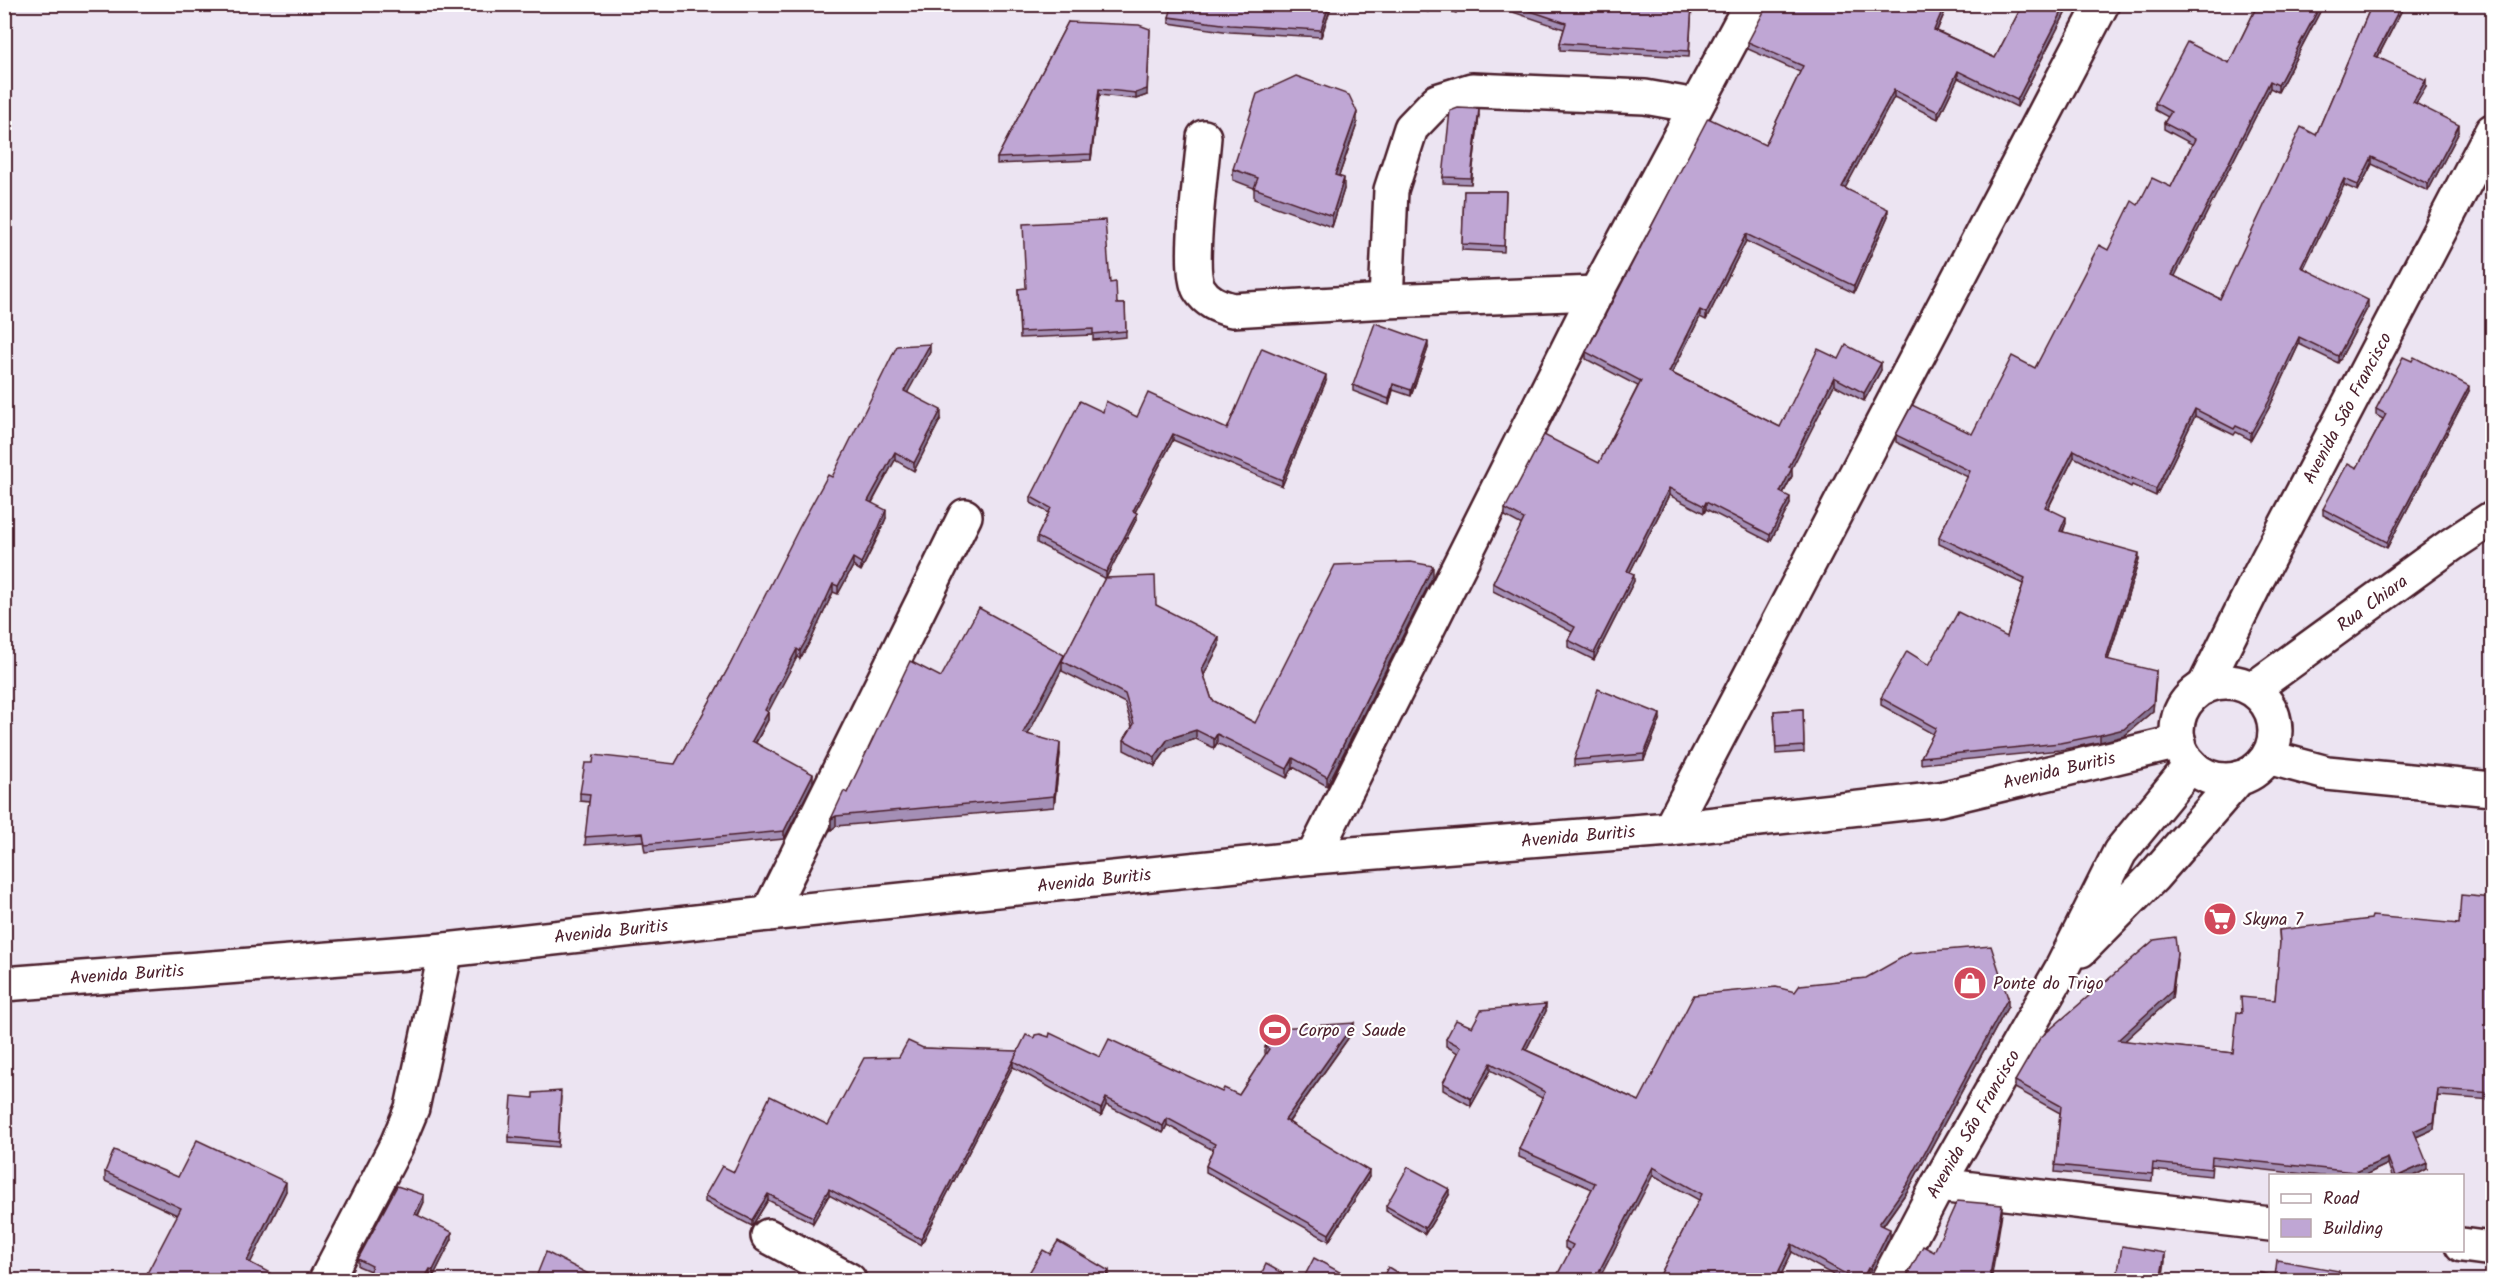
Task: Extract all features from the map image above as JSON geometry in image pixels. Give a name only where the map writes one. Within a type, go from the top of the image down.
[{"type":"street","points":[[1313,857],[1596,293],[1751,4]]},
{"type":"street","points":[[1670,829],[2102,4]]},
{"type":"street","points":[[1386,301],[1391,190],[1411,128],[1437,101],[1472,90],[1645,97],[1696,106]]},
{"type":"street","name":"Avenida São Francisco","points":[[2204,687],[2259,576],[2493,131]]},
{"type":"street","points":[[1204,137],[1194,266],[1198,287],[1213,304],[1232,310],[1386,301],[1596,293]]},
{"type":"street","points":[[768,914],[965,516]]},
{"type":"street","name":"Rua Chiara","points":[[2253,689],[2451,545],[2493,519]]},
{"type":"street","points":[[2220,682],[2237,682],[2253,689],[2266,702],[2274,720],[2275,739],[2268,757],[2256,770],[2239,778],[2214,778],[2201,773],[2185,753],[2177,725],[2182,710],[2191,696],[2204,687],[2220,682]]},
{"type":"street","name":"Avenida Buritis","points":[[4,984],[446,950],[1313,857],[1670,829],[1940,799],[2185,753]]},
{"type":"street","name":"Avenida São Francisco","points":[[1888,1281],[1938,1185],[2061,970],[2120,852],[2185,753]]},
{"type":"street","points":[[2268,757],[2337,775],[2493,789]]},
{"type":"street","name":"Avenida São Francisco","points":[[2061,970],[2153,877],[2239,778]]},
{"type":"street","points":[[326,1281],[398,1144],[412,1108],[446,950]]},
{"type":"street","points":[[1938,1185],[2269,1224]]},
{"type":"street","points":[[768,1236],[849,1281]]},
{"type":"street","points":[[2464,1245],[2493,1249]]},
{"type":"building","points":[[1173,4],[1329,4],[1321,30],[1230,25],[1169,17]]},
{"type":"building","points":[[1510,4],[1692,4],[1689,51],[1560,43],[1566,23]]},
{"type":"building","points":[[1768,4],[1945,4],[1934,30],[1995,58],[2023,4],[2066,4],[2017,100],[1958,71],[1938,112],[1894,90],[1842,187],[1888,209],[1854,286],[1746,234],[1706,313],[1700,310],[1669,372],[1780,427],[1818,349],[1839,359],[1846,345],[1881,363],[1864,393],[1834,377],[1789,467],[1792,468],[1780,492],[1790,497],[1770,535],[1706,502],[1704,506],[1669,488],[1627,571],[1634,574],[1594,653],[1568,640],[1575,627],[1493,583],[1524,519],[1505,509],[1544,435],[1599,463],[1641,381],[1586,352],[1708,118],[1765,145],[1803,66],[1748,42]]},
{"type":"building","points":[[2258,4],[2321,4],[2278,85],[2270,81],[2172,275],[2220,299],[2301,127],[2316,135],[2372,4],[2402,4],[2375,56],[2426,80],[2413,102],[2459,125],[2428,184],[2372,157],[2358,185],[2344,179],[2301,267],[2368,300],[2338,356],[2299,337],[2251,433],[2236,426],[2234,429],[2195,409],[2156,489],[2132,478],[2131,480],[2074,450],[2045,507],[2066,517],[2060,531],[2139,553],[2106,659],[2156,671],[2153,704],[2124,729],[2100,735],[2060,743],[1921,757],[1936,728],[1881,698],[1907,651],[1929,665],[1958,612],[2007,637],[2025,578],[1939,537],[1970,471],[1896,435],[1912,405],[1972,434],[2012,356],[2035,368],[2099,245],[2108,250],[2132,201],[2138,205],[2152,178],[2171,187],[2195,139],[2164,123],[2171,112],[2155,103],[2187,42],[2229,63]]},
{"type":"building","points":[[1068,22],[1139,25],[1150,29],[1147,89],[1136,93],[1099,89],[1091,154],[997,158]]},
{"type":"building","points":[[1296,76],[1349,95],[1357,112],[1335,175],[1344,178],[1332,216],[1254,188],[1258,178],[1233,169],[1257,94]]},
{"type":"building","points":[[1458,108],[1479,109],[1471,178],[1443,177],[1450,111]]},
{"type":"building","points":[[1464,191],[1506,191],[1504,246],[1462,244]]},
{"type":"building","points":[[1105,220],[1110,283],[1116,282],[1117,304],[1125,304],[1126,331],[1093,334],[1093,329],[1020,332],[1018,289],[1026,288],[1023,224]]},
{"type":"building","points":[[1375,323],[1428,342],[1411,390],[1393,384],[1389,399],[1353,385]]},
{"type":"building","points":[[930,344],[904,391],[941,410],[914,463],[895,452],[868,501],[886,510],[879,527],[861,563],[853,558],[838,586],[833,584],[811,632],[800,651],[797,649],[765,710],[768,712],[752,741],[813,774],[784,831],[645,844],[643,833],[585,837],[590,794],[580,793],[585,763],[593,763],[594,755],[675,764],[730,665],[799,528],[828,475],[832,477],[897,346]]},
{"type":"building","points":[[1262,348],[1326,375],[1282,480],[1173,434],[1133,511],[1137,513],[1106,572],[1037,537],[1051,508],[1031,497],[1080,401],[1103,412],[1106,401],[1137,417],[1148,393],[1227,429]]},
{"type":"building","points":[[2403,357],[2412,361],[2414,357],[2469,386],[2387,542],[2323,509],[2348,463],[2357,468],[2386,414],[2376,409]]},
{"type":"building","points":[[1411,562],[1433,566],[1327,777],[1293,758],[1287,769],[1217,734],[1214,739],[1196,730],[1168,739],[1155,757],[1124,740],[1134,724],[1125,694],[1062,661],[1105,578],[1155,576],[1156,605],[1219,637],[1202,669],[1212,700],[1255,723],[1335,565]]},
{"type":"building","points":[[979,608],[1064,655],[1023,733],[1060,743],[1054,796],[836,816],[831,819],[844,791],[847,793],[910,661],[941,677]]},
{"type":"building","points":[[1598,689],[1660,714],[1644,754],[1574,760]]},
{"type":"building","points":[[1803,709],[1804,746],[1776,748],[1774,711]]},
{"type":"building","points":[[2461,895],[2493,898],[2493,1093],[2438,1089],[2434,1122],[2414,1131],[2427,1163],[2402,1174],[2394,1174],[2388,1158],[2355,1172],[2212,1157],[2211,1169],[2153,1163],[2152,1174],[2055,1165],[2061,1106],[2015,1081],[2040,1038],[2154,940],[2175,937],[2177,953],[2172,991],[2118,1040],[2233,1053],[2237,1012],[2242,1013],[2241,997],[2275,1000],[2279,930],[2371,919],[2372,916],[2459,924]]},
{"type":"building","points":[[1991,946],[2008,998],[1908,1183],[1879,1224],[1890,1229],[1870,1269],[1868,1268],[1861,1281],[1792,1244],[1774,1281],[1657,1281],[1702,1194],[1653,1167],[1594,1281],[1554,1281],[1573,1245],[1565,1241],[1595,1183],[1519,1149],[1545,1092],[1491,1063],[1471,1099],[1443,1083],[1461,1047],[1446,1039],[1456,1020],[1472,1027],[1481,1010],[1546,1004],[1523,1049],[1639,1101],[1694,995],[1776,987],[1795,992],[1800,985],[1866,978],[1910,953]]},
{"type":"building","points":[[1354,1023],[1285,1120],[1369,1171],[1329,1234],[1206,1166],[1215,1144],[1167,1118],[1163,1126],[1106,1098],[1101,1109],[1013,1061],[1026,1035],[1034,1038],[1035,1035],[1040,1034],[1049,1037],[1050,1033],[1100,1057],[1109,1039],[1222,1092],[1224,1088],[1239,1095],[1269,1049],[1265,1047],[1278,1028]]},
{"type":"building","points":[[908,1041],[923,1048],[1018,1051],[921,1239],[829,1189],[813,1217],[768,1194],[752,1220],[705,1196],[722,1166],[734,1172],[770,1096],[828,1125],[864,1058],[899,1057]]},
{"type":"building","points":[[561,1091],[558,1142],[509,1137],[512,1096],[533,1098],[533,1093]]},
{"type":"building","points":[[197,1140],[286,1182],[247,1261],[270,1273],[266,1281],[143,1281],[181,1208],[105,1172],[114,1150],[178,1177]]},
{"type":"building","points":[[1408,1167],[1449,1189],[1425,1228],[1386,1206]]},
{"type":"building","points":[[397,1186],[424,1195],[415,1214],[452,1232],[433,1270],[430,1269],[423,1281],[365,1281],[372,1266],[358,1259]]},
{"type":"building","points":[[1957,1201],[2002,1205],[1989,1281],[1904,1281],[1923,1246],[1934,1252]]},
{"type":"building","points":[[1058,1241],[1109,1271],[1103,1281],[1024,1281],[1043,1250],[1050,1254]]},
{"type":"building","points":[[2122,1246],[2165,1253],[2160,1281],[2079,1281],[2081,1272],[2117,1278]]},
{"type":"building","points":[[546,1252],[602,1281],[530,1281],[532,1275],[536,1277]]},
{"type":"building","points":[[1314,1258],[1356,1281],[1302,1281]]},
{"type":"building","points":[[2277,1260],[2339,1271],[2337,1281],[2254,1281],[2256,1272],[2275,1276]]},
{"type":"building","points":[[1266,1264],[1296,1281],[1258,1281]]},
{"type":"building","points":[[1388,1267],[1411,1281],[1381,1281]]},
{"type":"place","name":"Skyna 7","points":[[2220,919]]},
{"type":"place","name":"Ponte do Trigo","points":[[1970,983]]},
{"type":"place","name":"Corpo e Saude","points":[[1275,1030]]}]
